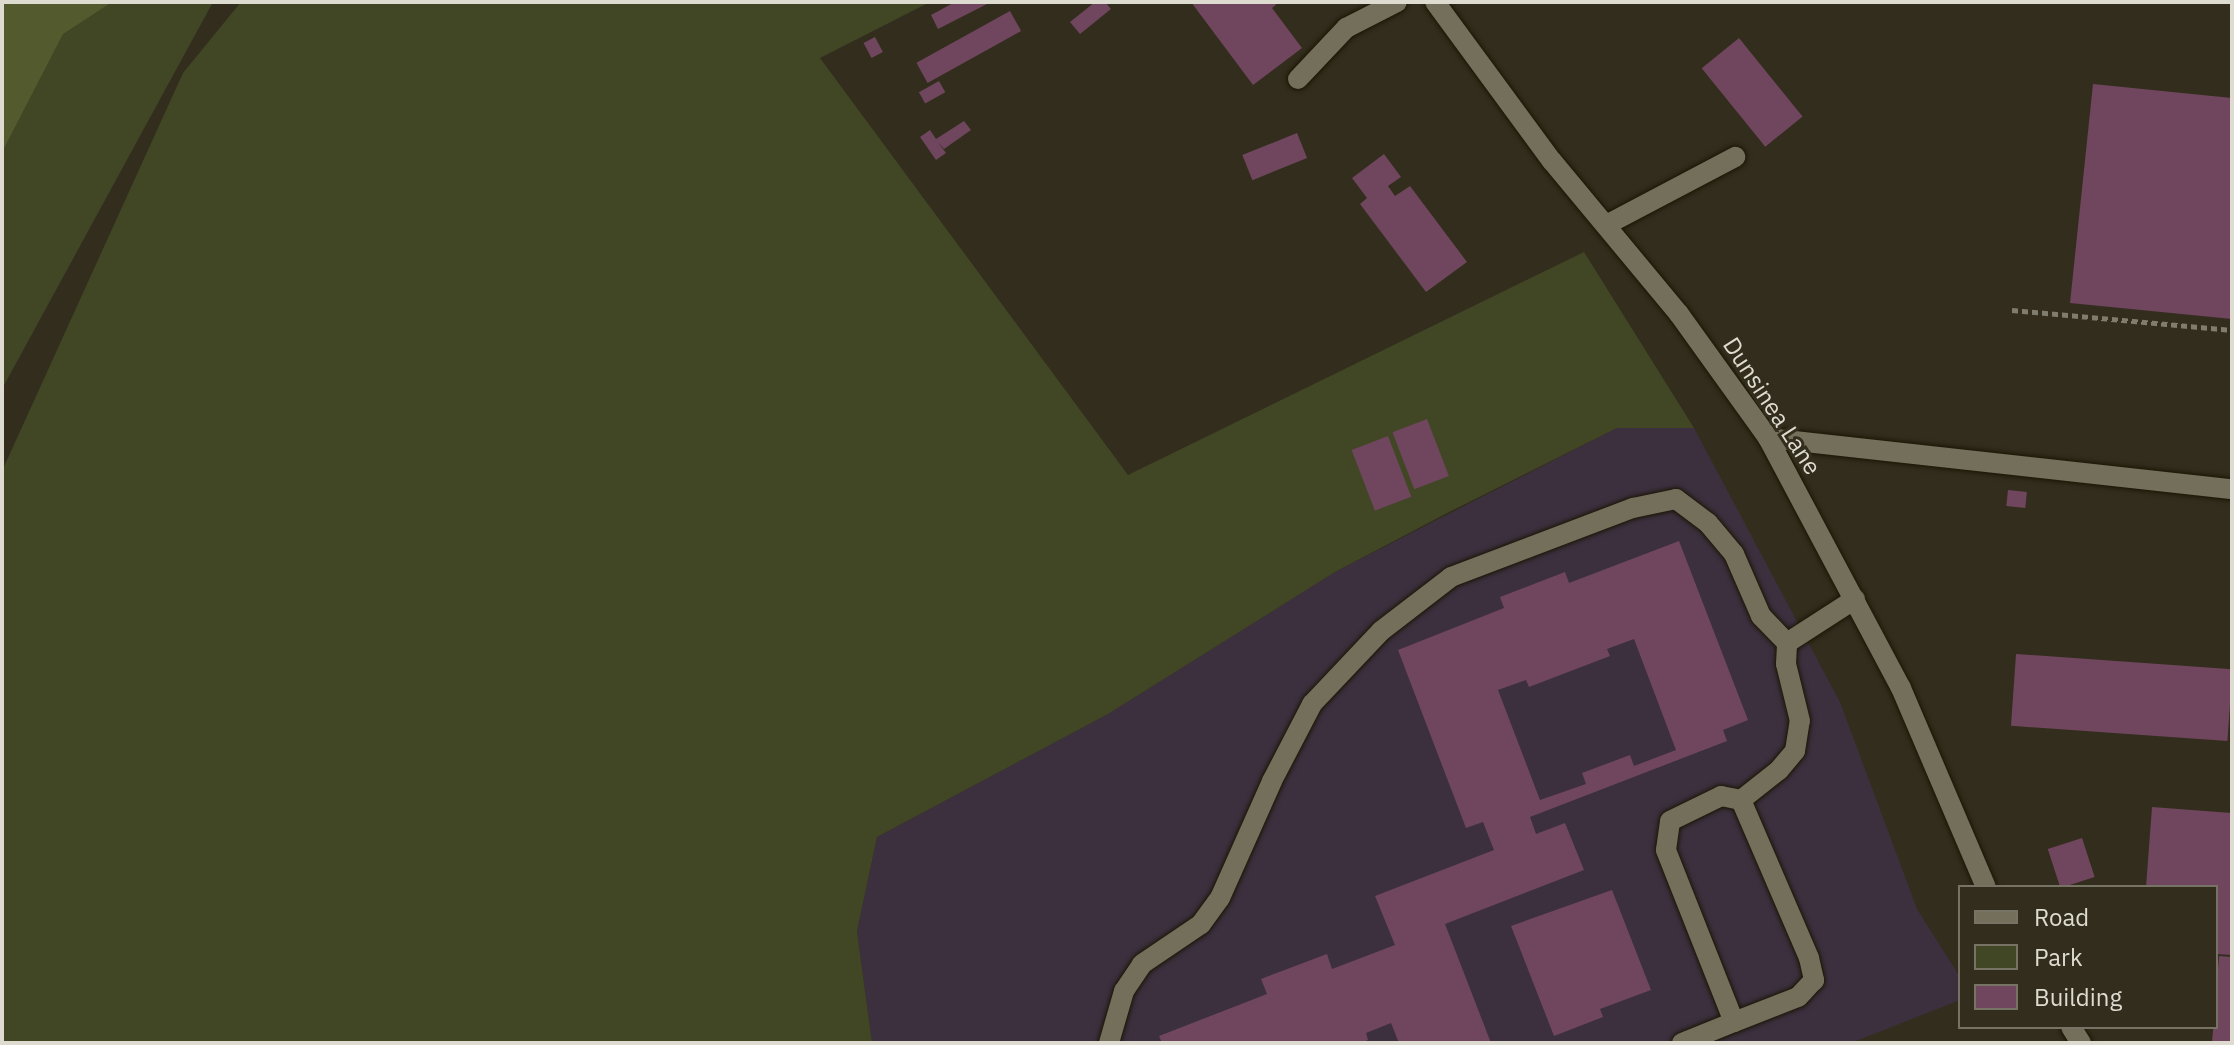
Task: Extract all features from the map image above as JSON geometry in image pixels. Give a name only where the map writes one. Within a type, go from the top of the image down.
[{"type":"street","points":[[1298,79],[1346,28],[1397,2]]},
{"type":"street","name":"Dunsinea Lane","points":[[1435,2],[1552,161],[1608,224],[1679,314],[1768,438],[1901,688],[1985,885]]},
{"type":"street","points":[[1608,224],[1735,157]]},
{"type":"street","points":[[1768,438],[2232,489]]},
{"type":"street","points":[[1109,1043],[1124,991],[1142,964],[1201,924],[1220,898],[1272,781],[1312,704],[1381,631],[1451,577],[1633,508],[1676,499],[1708,523],[1734,554],[1761,616],[1787,643],[1786,664],[1800,721],[1795,751],[1779,770],[1741,800],[1721,796],[1670,821],[1666,850],[1734,1022]]},
{"type":"street","points":[[1787,643],[1855,599]]},
{"type":"street","points":[[1682,1043],[1798,997],[1814,980],[1809,958],[1741,800]]},
{"type":"path","points":[[2012,310],[2232,330]]},
{"type":"shaded area","points":[[1617,428],[1694,428],[1840,702],[1917,909],[1958,974],[1958,1001],[1851,1043],[872,1043],[857,931],[877,837],[1108,714],[1335,572]]},
{"type":"green space","points":[[2,2],[213,2],[2,389]]},
{"type":"green space","points":[[2,2],[112,2],[63,34],[2,152]]},
{"type":"green space","points":[[241,2],[930,2],[820,58],[1128,475],[1584,252],[1694,428],[1617,428],[1451,511],[1335,572],[1108,714],[877,837],[857,931],[872,1043],[2,1043],[2,471],[183,73]]},
{"type":"building","points":[[955,2],[991,2],[938,29],[931,15]]},
{"type":"building","points":[[1095,2],[1105,2],[1111,9],[1080,34],[1070,22]]},
{"type":"building","points":[[1191,2],[1279,2],[1272,8],[1302,48],[1253,85]]},
{"type":"building","points":[[1010,11],[1021,31],[928,83],[916,63]]},
{"type":"building","points":[[875,37],[883,52],[872,58],[864,43]]},
{"type":"building","points":[[1739,38],[1803,116],[1765,147],[1702,68]]},
{"type":"building","points":[[939,81],[945,92],[925,104],[919,92]]},
{"type":"building","points":[[2093,84],[2232,98],[2232,319],[2070,303]]},
{"type":"building","points":[[964,121],[971,130],[944,149],[938,142],[946,153],[936,160],[920,137],[930,130],[936,139]]},
{"type":"building","points":[[1297,133],[1307,158],[1252,180],[1242,155]]},
{"type":"building","points":[[1384,154],[1401,177],[1388,186],[1395,196],[1410,186],[1467,262],[1426,292],[1360,204],[1367,198],[1352,178]]},
{"type":"building","points":[[1427,419],[1449,476],[1414,489],[1392,432]]},
{"type":"building","points":[[1388,436],[1411,497],[1375,511],[1352,450]]},
{"type":"building","points":[[2008,490],[2027,492],[2025,508],[2006,506]]},
{"type":"building","points":[[1679,541],[1748,720],[1723,730],[1727,741],[1530,817],[1536,834],[1565,823],[1584,870],[1445,924],[1491,1043],[1399,1043],[1391,1023],[1366,1033],[1368,1040],[1360,1043],[1162,1043],[1159,1036],[1267,994],[1261,979],[1327,954],[1332,969],[1395,945],[1375,896],[1494,850],[1483,822],[1466,828],[1398,650],[1504,608],[1500,597],[1565,572],[1569,583]],"holes":[[[1634,639],[1676,750],[1634,766],[1630,755],[1582,773],[1586,784],[1540,800],[1498,690],[1526,680],[1529,687],[1610,656],[1607,649]]]},
{"type":"building","points":[[2016,654],[2232,669],[2227,741],[2011,726]]},
{"type":"building","points":[[2152,807],[2232,813],[2232,955],[2218,954],[2218,885],[2146,885]]},
{"type":"building","points":[[2082,838],[2095,877],[2059,885],[2048,849]]},
{"type":"building","points":[[1612,890],[1651,990],[1600,1009],[1603,1017],[1554,1036],[1511,926]]},
{"type":"building","points":[[2219,956],[2232,957],[2232,1043],[2212,1043],[2213,1029],[2218,1029]]}]
